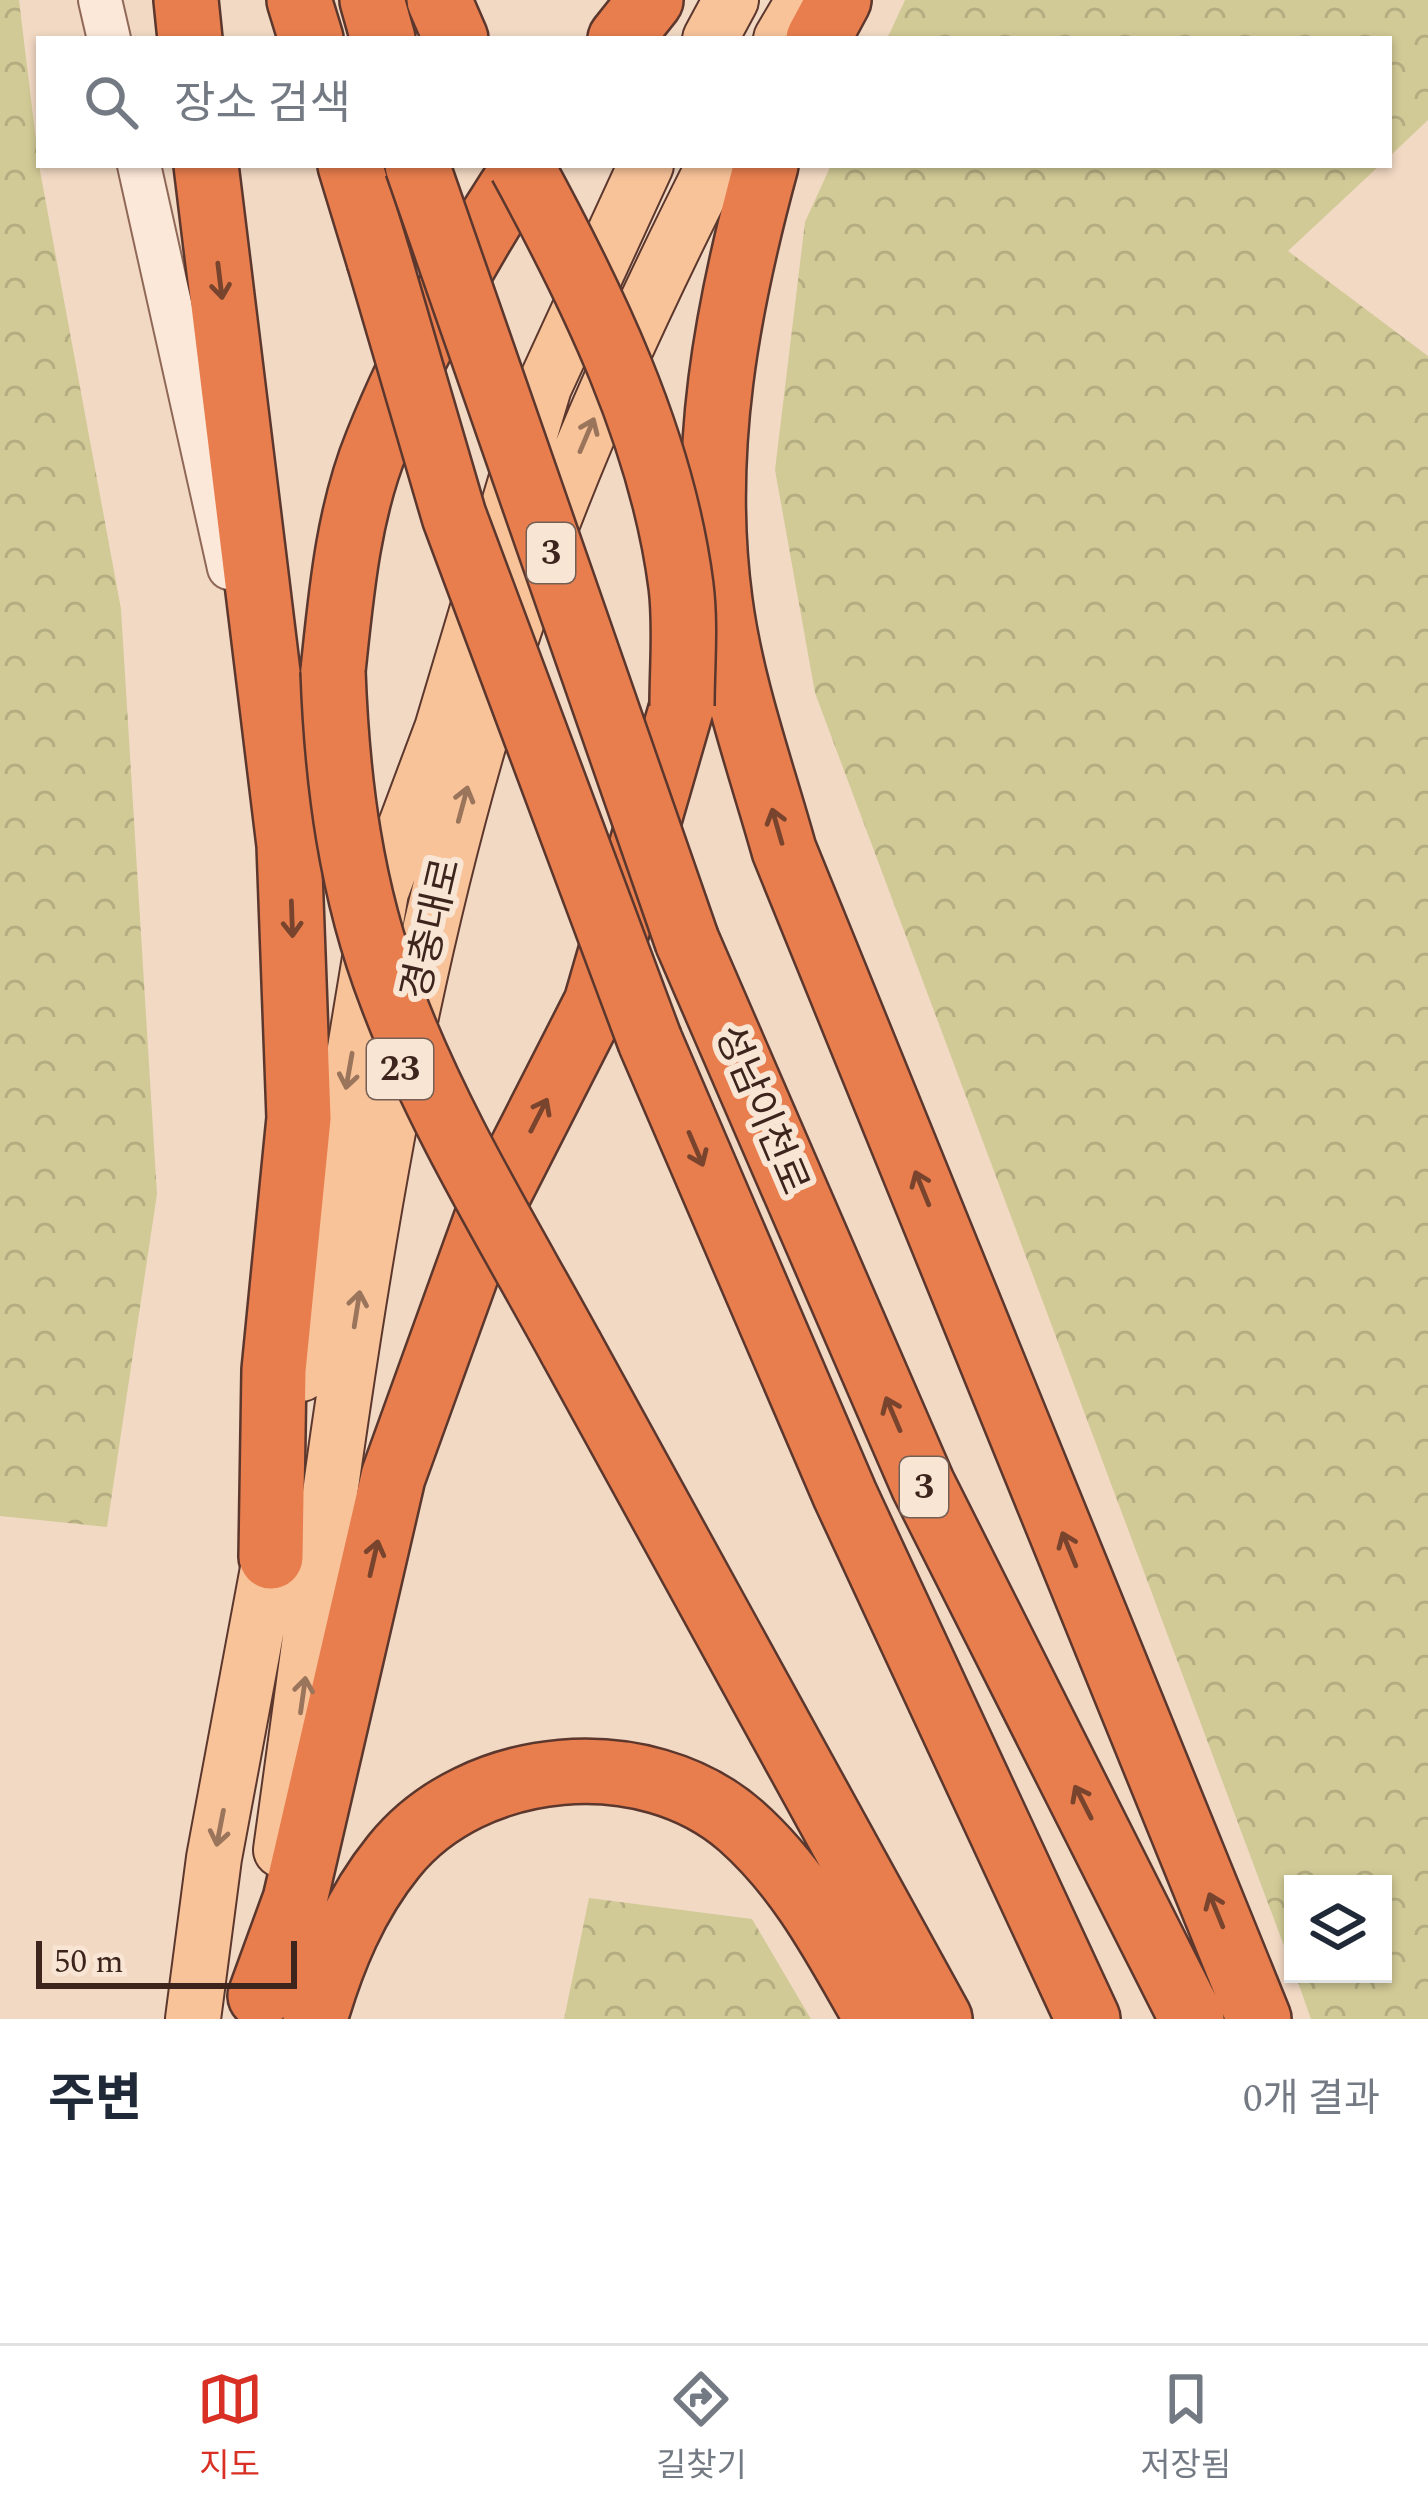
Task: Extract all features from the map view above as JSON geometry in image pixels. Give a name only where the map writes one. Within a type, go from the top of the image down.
[{"type":"highway","points":[[186,0],[190,36]]},
{"type":"highway","points":[[299,0],[310,36]]},
{"type":"highway","points":[[372,0],[382,36]]},
{"type":"highway","points":[[439,0],[455,36]]},
{"type":"highway","points":[[622,36],[651,0]]},
{"type":"highway","points":[[820,36],[839,0]]},
{"type":"highway","points":[[206,168],[289,844],[299,1118],[274,1370],[271,1557]]},
{"type":"highway","name":"성남이천로","points":[[351,168],[454,516],[650,1041],[845,1495],[1088,2019]]},
{"type":"highway","name":"성남이천로","points":[[418,168],[687,941],[923,1485],[1192,2019]]},
{"type":"highway","points":[[521,168],[489,219],[376,445],[344,571],[333,671],[349,848],[391,996],[434,1091],[940,2019]]},
{"type":"highway","points":[[277,2011],[295,1900],[393,1477],[488,1216],[596,1003],[682,706],[682,590],[664,491],[571,261],[524,168]]},
{"type":"highway","points":[[765,168],[718,370],[713,484],[720,602],[746,719],[784,850],[1259,2019]]},
{"type":"highway","points":[[277,2011],[397,1853],[444,1812],[521,1779],[596,1768],[664,1783],[738,1823],[801,1887],[877,2019]]},
{"type":"main road","points":[[712,36],[731,0]]},
{"type":"main road","points":[[783,36],[804,0]]},
{"type":"main road","name":"경충대로","points":[[193,2019],[214,1858],[271,1557],[381,892],[442,729],[544,387],[645,168]]},
{"type":"main road","name":"경충대로","points":[[277,2011],[359,1297],[387,1128],[437,904],[487,719],[564,493],[642,309],[712,168]]},
{"type":"street","points":[[100,0],[108,36]]},
{"type":"street","points":[[140,168],[289,844]]},
{"type":"green space","points":[[0,0],[19,0],[36,168],[121,609],[157,1194],[107,1527],[0,1516]]},
{"type":"green space","points":[[905,0],[1428,0],[1428,120],[1392,154],[1392,36],[888,36]]},
{"type":"green space","points":[[830,168],[1377,168],[1288,251],[1428,356],[1428,2019],[1311,2019],[1298,1983],[1392,1983],[1392,1875],[1284,1875],[1284,1946],[815,693],[775,470],[805,222]]},
{"type":"green space","points":[[589,1898],[752,1919],[811,2019],[564,2019]]}]
